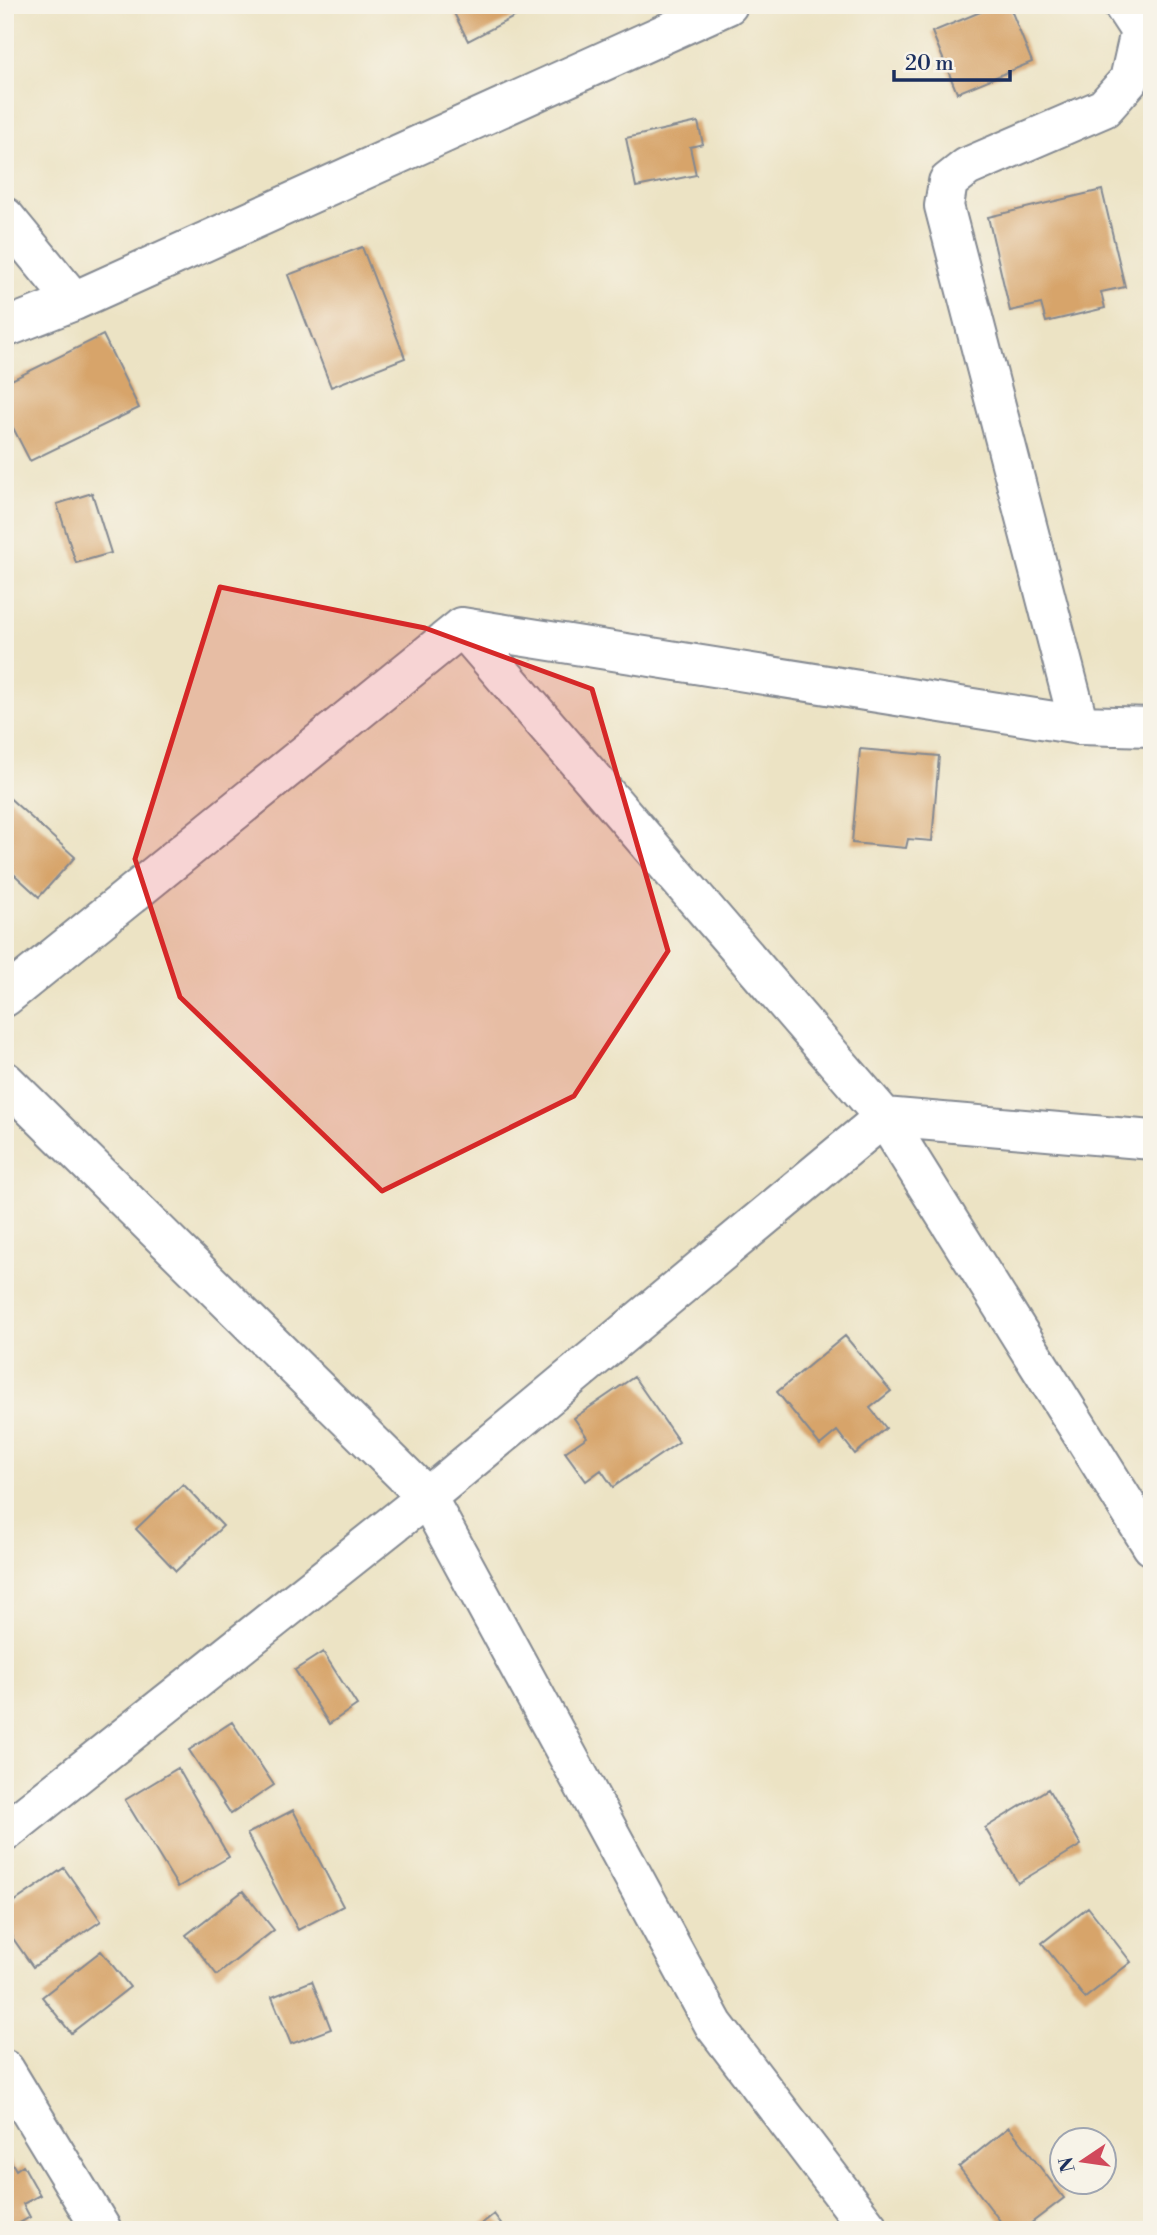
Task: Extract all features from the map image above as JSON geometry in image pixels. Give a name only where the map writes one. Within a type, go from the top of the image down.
[{"type":"street","points":[[5,328],[74,301],[728,5]]},
{"type":"street","points":[[1079,725],[944,206],[948,182],[967,167],[1104,108],[1129,80],[1138,21]]},
{"type":"street","points":[[5,217],[74,301]]},
{"type":"street","points":[[462,627],[884,1117],[1152,1546]]},
{"type":"street","points":[[5,997],[462,627],[1079,725],[1152,727]]},
{"type":"street","points":[[5,1081],[427,1497],[714,2025],[870,2230]]},
{"type":"street","points":[[5,1832],[427,1497],[884,1117],[1152,1140]]},
{"type":"street","points":[[5,2070],[102,2230]]},
{"type":"highlighted area","points":[[220,587],[425,628],[592,689],[668,951],[574,1096],[382,1191],[180,997],[135,859]]},
{"type":"building","points":[[450,5],[537,5],[468,41]]},
{"type":"building","points":[[997,5],[1009,5],[1032,62],[957,93],[932,32]]},
{"type":"building","points":[[698,122],[703,144],[690,147],[696,175],[636,187],[626,138]]},
{"type":"building","points":[[1102,190],[1125,287],[1101,292],[1105,308],[1046,322],[1041,304],[1010,311],[988,217]]},
{"type":"building","points":[[362,247],[405,358],[331,387],[288,275]]},
{"type":"building","points":[[103,335],[139,408],[30,461],[5,412],[5,383]]},
{"type":"building","points":[[92,493],[111,553],[76,563],[57,504]]},
{"type":"building","points":[[5,712],[12,717],[5,727]]},
{"type":"building","points":[[860,749],[939,756],[932,841],[908,839],[906,848],[852,843]]},
{"type":"building","points":[[5,794],[75,857],[39,897],[5,866]]},
{"type":"building","points":[[845,1336],[891,1391],[870,1408],[886,1428],[855,1454],[837,1431],[820,1445],[777,1392]]},
{"type":"building","points":[[634,1377],[679,1442],[613,1487],[601,1470],[586,1481],[565,1452],[587,1437],[574,1418]]},
{"type":"building","points":[[183,1484],[223,1526],[176,1571],[136,1529]]},
{"type":"building","points":[[323,1652],[357,1705],[329,1724],[295,1670]]},
{"type":"building","points":[[232,1722],[274,1785],[231,1814],[189,1750]]},
{"type":"building","points":[[178,1768],[229,1857],[178,1887],[125,1800]]},
{"type":"building","points":[[1048,1789],[1081,1845],[1018,1883],[985,1828]]},
{"type":"building","points":[[293,1810],[343,1906],[298,1930],[247,1834]]},
{"type":"building","points":[[64,1868],[101,1921],[33,1967],[5,1927],[5,1908]]},
{"type":"building","points":[[243,1891],[274,1930],[217,1975],[186,1935]]},
{"type":"building","points":[[1088,1907],[1131,1962],[1085,1998],[1042,1943]]},
{"type":"building","points":[[101,1951],[130,1987],[71,2033],[42,1997]]},
{"type":"building","points":[[312,1981],[331,2029],[291,2044],[272,1997]]},
{"type":"building","points":[[1009,2127],[1048,2177],[1048,2196],[1064,2198],[1022,2230],[1007,2230],[959,2167]]},
{"type":"building","points":[[5,2151],[16,2170],[23,2165],[40,2195],[23,2204],[30,2217],[7,2230],[5,2230]]},
{"type":"building","points":[[494,2214],[506,2230],[474,2230]]}]
